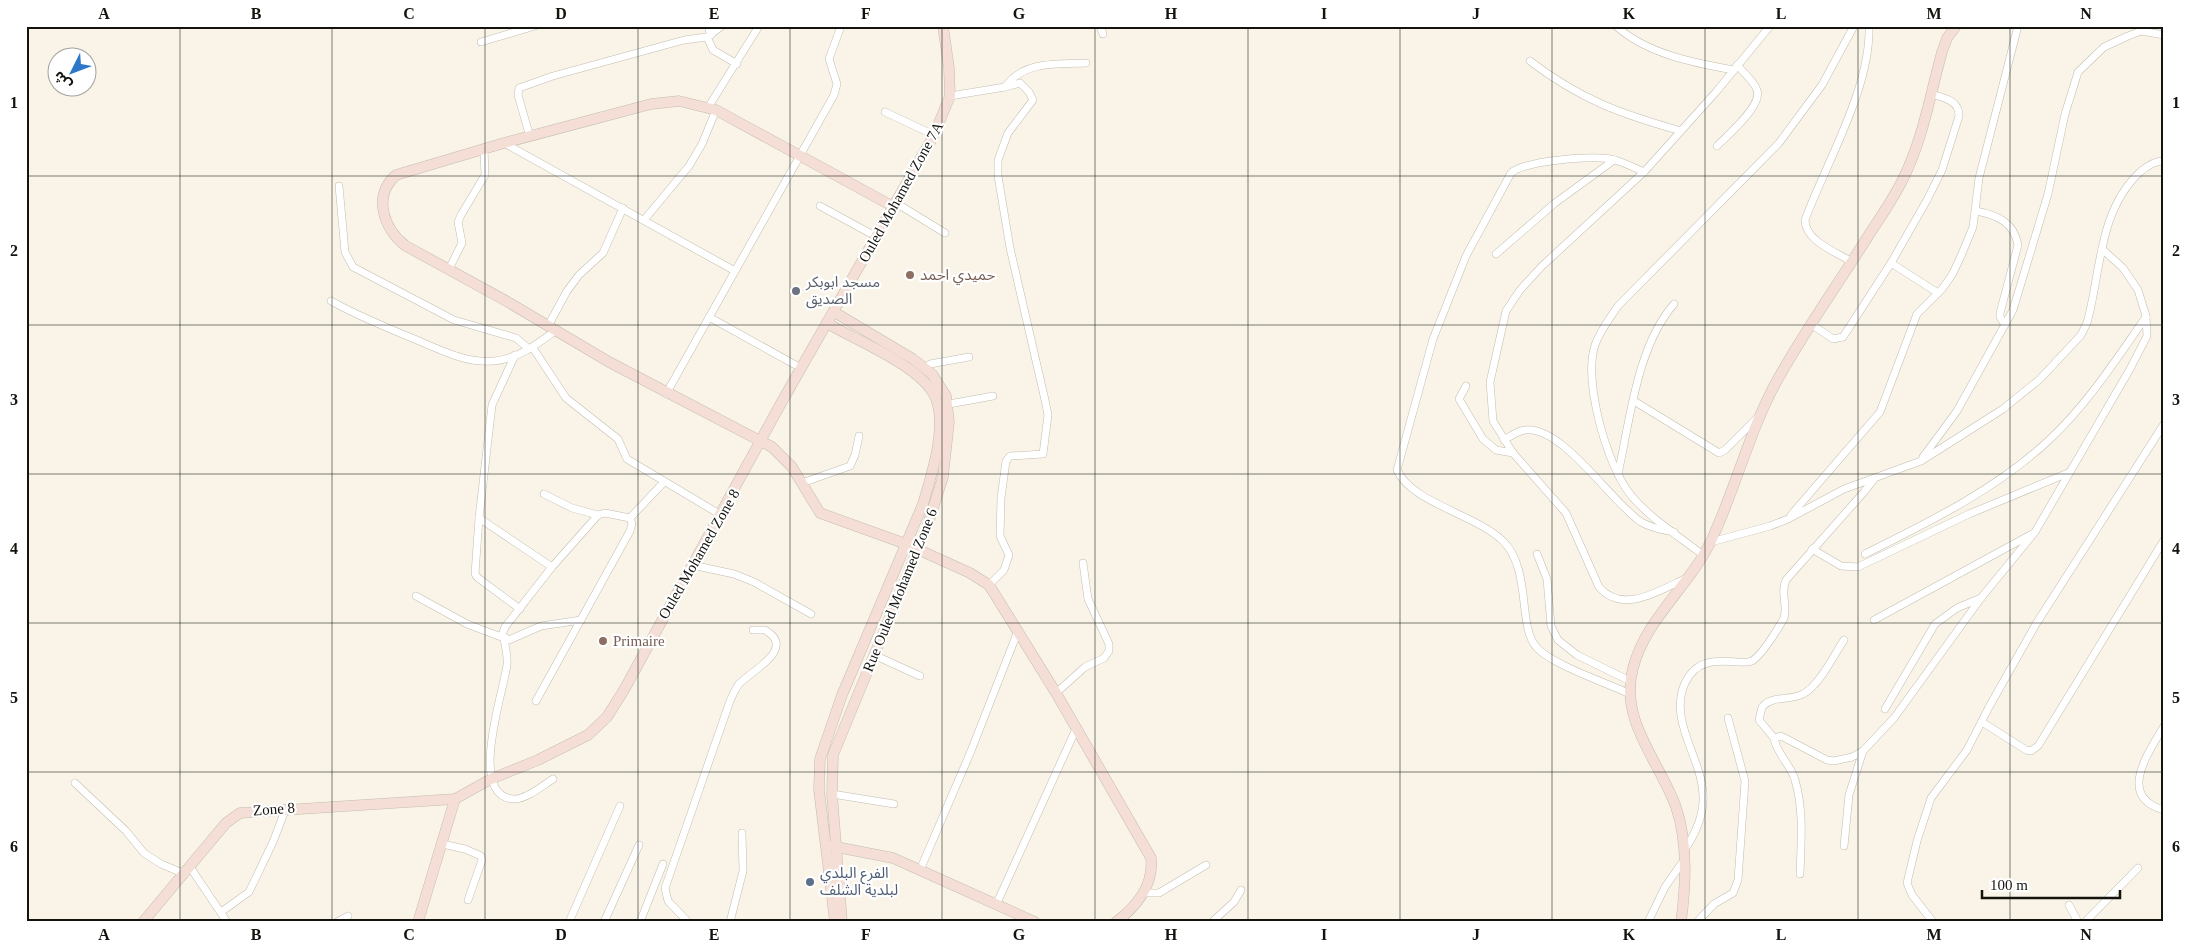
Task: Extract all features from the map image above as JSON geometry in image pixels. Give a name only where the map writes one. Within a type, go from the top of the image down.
[{"type":"street","points":[[481,42],[535,26]]},
{"type":"street","points":[[708,26],[713,50],[737,64]]},
{"type":"street","points":[[530,137],[518,95],[519,88],[554,76],[684,40],[709,36],[722,26]]},
{"type":"street","points":[[644,220],[689,166],[702,144],[713,108],[759,26]]},
{"type":"street","points":[[666,394],[734,271],[802,155],[836,88],[829,59],[841,26]]},
{"type":"street","name":"Ouled Mohamed Zone 7A","points":[[760,441],[934,135],[950,96],[949,68],[943,26]]},
{"type":"street","points":[[1616,26],[1637,41],[1670,55],[1736,68],[1757,88],[1757,100],[1753,108],[1717,146]]},
{"type":"street","points":[[1688,578],[1636,599],[1624,600],[1607,595],[1599,587],[1566,512],[1513,453],[1493,421],[1490,382],[1506,311],[1516,294],[1542,266],[1644,172],[1736,68],[1770,26]]},
{"type":"street","points":[[1703,555],[1636,501],[1618,474],[1595,406],[1591,378],[1592,356],[1600,333],[1618,306],[1779,143],[1822,85],[1854,26]]},
{"type":"street","points":[[1852,262],[1813,238],[1805,226],[1805,220],[1857,93],[1864,67],[1869,26]]},
{"type":"street","points":[[1681,922],[1684,900],[1684,855],[1675,806],[1632,713],[1630,681],[1638,651],[1654,621],[1688,578],[1711,542],[1760,416],[1778,378],[1902,181],[1919,141],[1942,52],[1947,38],[1956,26]]},
{"type":"street","points":[[1788,519],[1880,412],[1917,314],[1938,293],[1952,275],[1973,227],[1979,178],[2018,26]]},
{"type":"street","points":[[1921,461],[1957,411],[2013,310],[2048,194],[2065,114],[2078,72],[2104,47],[2128,36],[2141,31],[2164,35]]},
{"type":"street","points":[[1530,62],[1553,79],[1602,106],[1644,122],[1681,131]]},
{"type":"street","points":[[1005,87],[1011,78],[1026,69],[1048,65],[1086,63]]},
{"type":"street","points":[[950,96],[1020,83],[1032,98],[1031,104],[1013,124],[1005,140],[998,160],[998,176],[1010,248],[1038,360],[1048,415],[1043,454],[1010,456],[1006,459],[1001,498],[1000,536],[1009,556],[1004,570],[989,585]]},
{"type":"street","points":[[1811,324],[1833,339],[1841,339],[1891,263],[1942,170],[1959,116],[1958,108],[1954,102],[1932,94]]},
{"type":"street","points":[[945,233],[713,108],[679,101],[650,104],[504,143],[396,175],[389,182],[384,193],[384,218],[394,237],[406,246],[666,394],[760,441],[779,453],[792,467],[820,513],[918,549],[989,585],[1056,693],[1150,858],[1150,874],[1143,893],[1133,908],[1116,922]]},
{"type":"street","points":[[885,112],[934,135]]},
{"type":"street","points":[[504,143],[734,271]]},
{"type":"street","points":[[449,269],[462,243],[458,222],[485,175],[484,149]]},
{"type":"street","points":[[1630,694],[1555,661],[1538,648],[1530,636],[1520,575],[1512,552],[1484,525],[1414,492],[1405,484],[1397,470],[1433,339],[1466,256],[1511,173],[1518,168],[1537,164],[1589,158],[1614,160],[1644,172]]},
{"type":"street","points":[[1496,254],[1555,203],[1614,160]]},
{"type":"street","points":[[1711,542],[1788,519],[1844,489],[1921,461],[2003,409],[2040,379],[2080,335],[2090,311],[2102,249],[2118,198],[2130,181],[2144,168],[2158,160],[2164,161]]},
{"type":"street","points":[[339,186],[345,252],[353,267],[454,320],[516,338],[531,348],[566,398],[618,439],[630,462],[721,515]]},
{"type":"street","points":[[820,206],[877,237]]},
{"type":"street","points":[[331,301],[361,318],[457,356],[489,361],[515,355],[531,348],[552,328],[567,291],[579,275],[603,253],[623,208]]},
{"type":"street","points":[[1976,211],[2001,217],[2017,238],[2018,245],[2000,313],[2000,317],[2005,325]]},
{"type":"street","points":[[1774,738],[1781,736],[1822,759],[1834,761],[1852,757],[1863,751],[1894,718],[1981,598],[2035,532],[2144,343],[2147,330],[2146,316],[2138,290],[2130,276],[2102,249]]},
{"type":"street","points":[[1891,263],[1938,293]]},
{"type":"street","points":[[1618,474],[1634,401],[1651,341],[1659,323],[1674,304]]},
{"type":"street","name":"Rue Ouled Mohamed Zone 6","points":[[834,312],[926,368],[943,390],[948,404],[949,436],[943,478],[918,549],[835,746],[832,767],[831,846],[835,922]]},
{"type":"street","points":[[1865,554],[1980,492],[2024,462],[2067,421],[2146,316]]},
{"type":"street","points":[[709,317],[801,368]]},
{"type":"street","name":"Rue Ouled Mohamed Zone 6","points":[[826,323],[907,369],[926,384],[938,403],[939,427],[932,473],[923,504],[842,695],[820,760],[819,790],[831,846],[842,922]]},
{"type":"street","points":[[515,355],[492,405],[479,518],[475,574],[520,609]]},
{"type":"street","points":[[926,368],[930,364],[969,357]]},
{"type":"street","points":[[1466,386],[1459,399],[1477,432],[1493,448],[1513,453]]},
{"type":"street","points":[[948,404],[993,396]]},
{"type":"street","points":[[1634,401],[1719,452],[1725,450],[1760,416]]},
{"type":"street","points":[[1933,922],[1908,887],[1909,870],[1931,798],[1968,750],[2036,624],[2164,424]]},
{"type":"street","points":[[1504,440],[1518,432],[1527,430],[1546,435],[1569,450],[1615,500],[1640,521],[1654,529],[1674,532]]},
{"type":"street","points":[[802,483],[850,466],[856,455],[859,436]]},
{"type":"street","name":"Ouled Mohamed Zone 8","points":[[455,799],[491,779],[576,743],[600,724],[624,690],[760,441]]},
{"type":"street","points":[[1812,549],[1841,566],[1858,567],[1969,514],[2068,473]]},
{"type":"street","points":[[1648,922],[1697,827],[1704,801],[1702,782],[1681,713],[1681,697],[1686,682],[1698,667],[1706,662],[1748,662],[1756,657],[1787,611],[1783,590],[1786,580],[1874,479]]},
{"type":"street","points":[[630,518],[664,482]]},
{"type":"street","points":[[544,494],[572,508],[598,515],[605,513],[630,518]]},
{"type":"street","points":[[553,779],[521,798],[515,799],[500,793],[494,788],[491,779],[492,722],[507,664],[503,630],[552,567],[598,515]]},
{"type":"street","points":[[479,518],[552,567]]},
{"type":"street","points":[[536,701],[630,531],[632,524],[630,518]]},
{"type":"street","points":[[1874,620],[2035,532]]},
{"type":"street","points":[[1982,722],[2026,750],[2031,751],[2038,746],[2164,540]]},
{"type":"street","points":[[1537,554],[1547,578],[1551,626],[1558,640],[1577,655],[1630,681]]},
{"type":"street","points":[[1056,693],[1085,667],[1104,658],[1109,651],[1109,644],[1088,599],[1083,563]]},
{"type":"street","points":[[692,565],[734,574],[754,582],[811,614]]},
{"type":"street","points":[[416,596],[467,624],[509,640],[541,626],[581,620]]},
{"type":"street","points":[[1885,709],[1935,624],[1957,608],[1981,598]]},
{"type":"street","points":[[688,922],[670,904],[665,895],[665,888],[730,701],[738,685],[771,659],[775,652],[774,637],[765,630],[753,630]]},
{"type":"street","points":[[920,870],[971,751],[1018,631]]},
{"type":"street","points":[[1800,874],[1802,816],[1798,792],[1794,777],[1774,738],[1759,720],[1762,707],[1770,701],[1797,696],[1809,690],[1844,640]]},
{"type":"street","points":[[874,656],[920,676]]},
{"type":"street","points":[[1697,922],[1714,904],[1733,893],[1738,880],[1744,781],[1728,718]]},
{"type":"street","points":[[2164,726],[2142,764],[2139,775],[2142,796],[2154,806],[2164,810]]},
{"type":"street","points":[[996,904],[1076,729]]},
{"type":"street","points":[[1844,846],[1849,795],[1863,751]]},
{"type":"street","points":[[75,783],[126,831],[144,853],[161,864],[188,870],[227,922]]},
{"type":"street","points":[[832,794],[894,804]]},
{"type":"street","points":[[418,922],[455,799]]},
{"type":"street","name":"Zone 8","points":[[143,922],[188,870],[217,832],[232,817],[247,811],[455,799]]},
{"type":"street","points":[[569,922],[620,806]]},
{"type":"street","points":[[220,912],[248,892],[273,842],[286,808]]},
{"type":"street","points":[[730,922],[743,871],[742,833]]},
{"type":"street","points":[[442,844],[478,853],[482,858],[468,900]]},
{"type":"street","points":[[604,922],[639,846]]},
{"type":"street","points":[[831,846],[893,858],[1035,922]]},
{"type":"street","points":[[640,922],[663,864]]},
{"type":"street","points":[[1143,893],[1159,893],[1206,865]]},
{"type":"street","points":[[2085,922],[2138,868]]},
{"type":"street","points":[[1212,922],[1234,902],[1241,890]]},
{"type":"street","points":[[2069,905],[2078,922]]},
{"type":"street","points":[[338,922],[348,916]]},
{"type":"place","name":"حميدي احمد","points":[[910,275]]},
{"type":"place","name":"مسجد ابوبكر الصديق","points":[[796,291]]},
{"type":"place","name":"Primaire","points":[[603,641]]},
{"type":"place","name":"الفرع البلدي لبلدية الشلف","points":[[810,882]]}]
